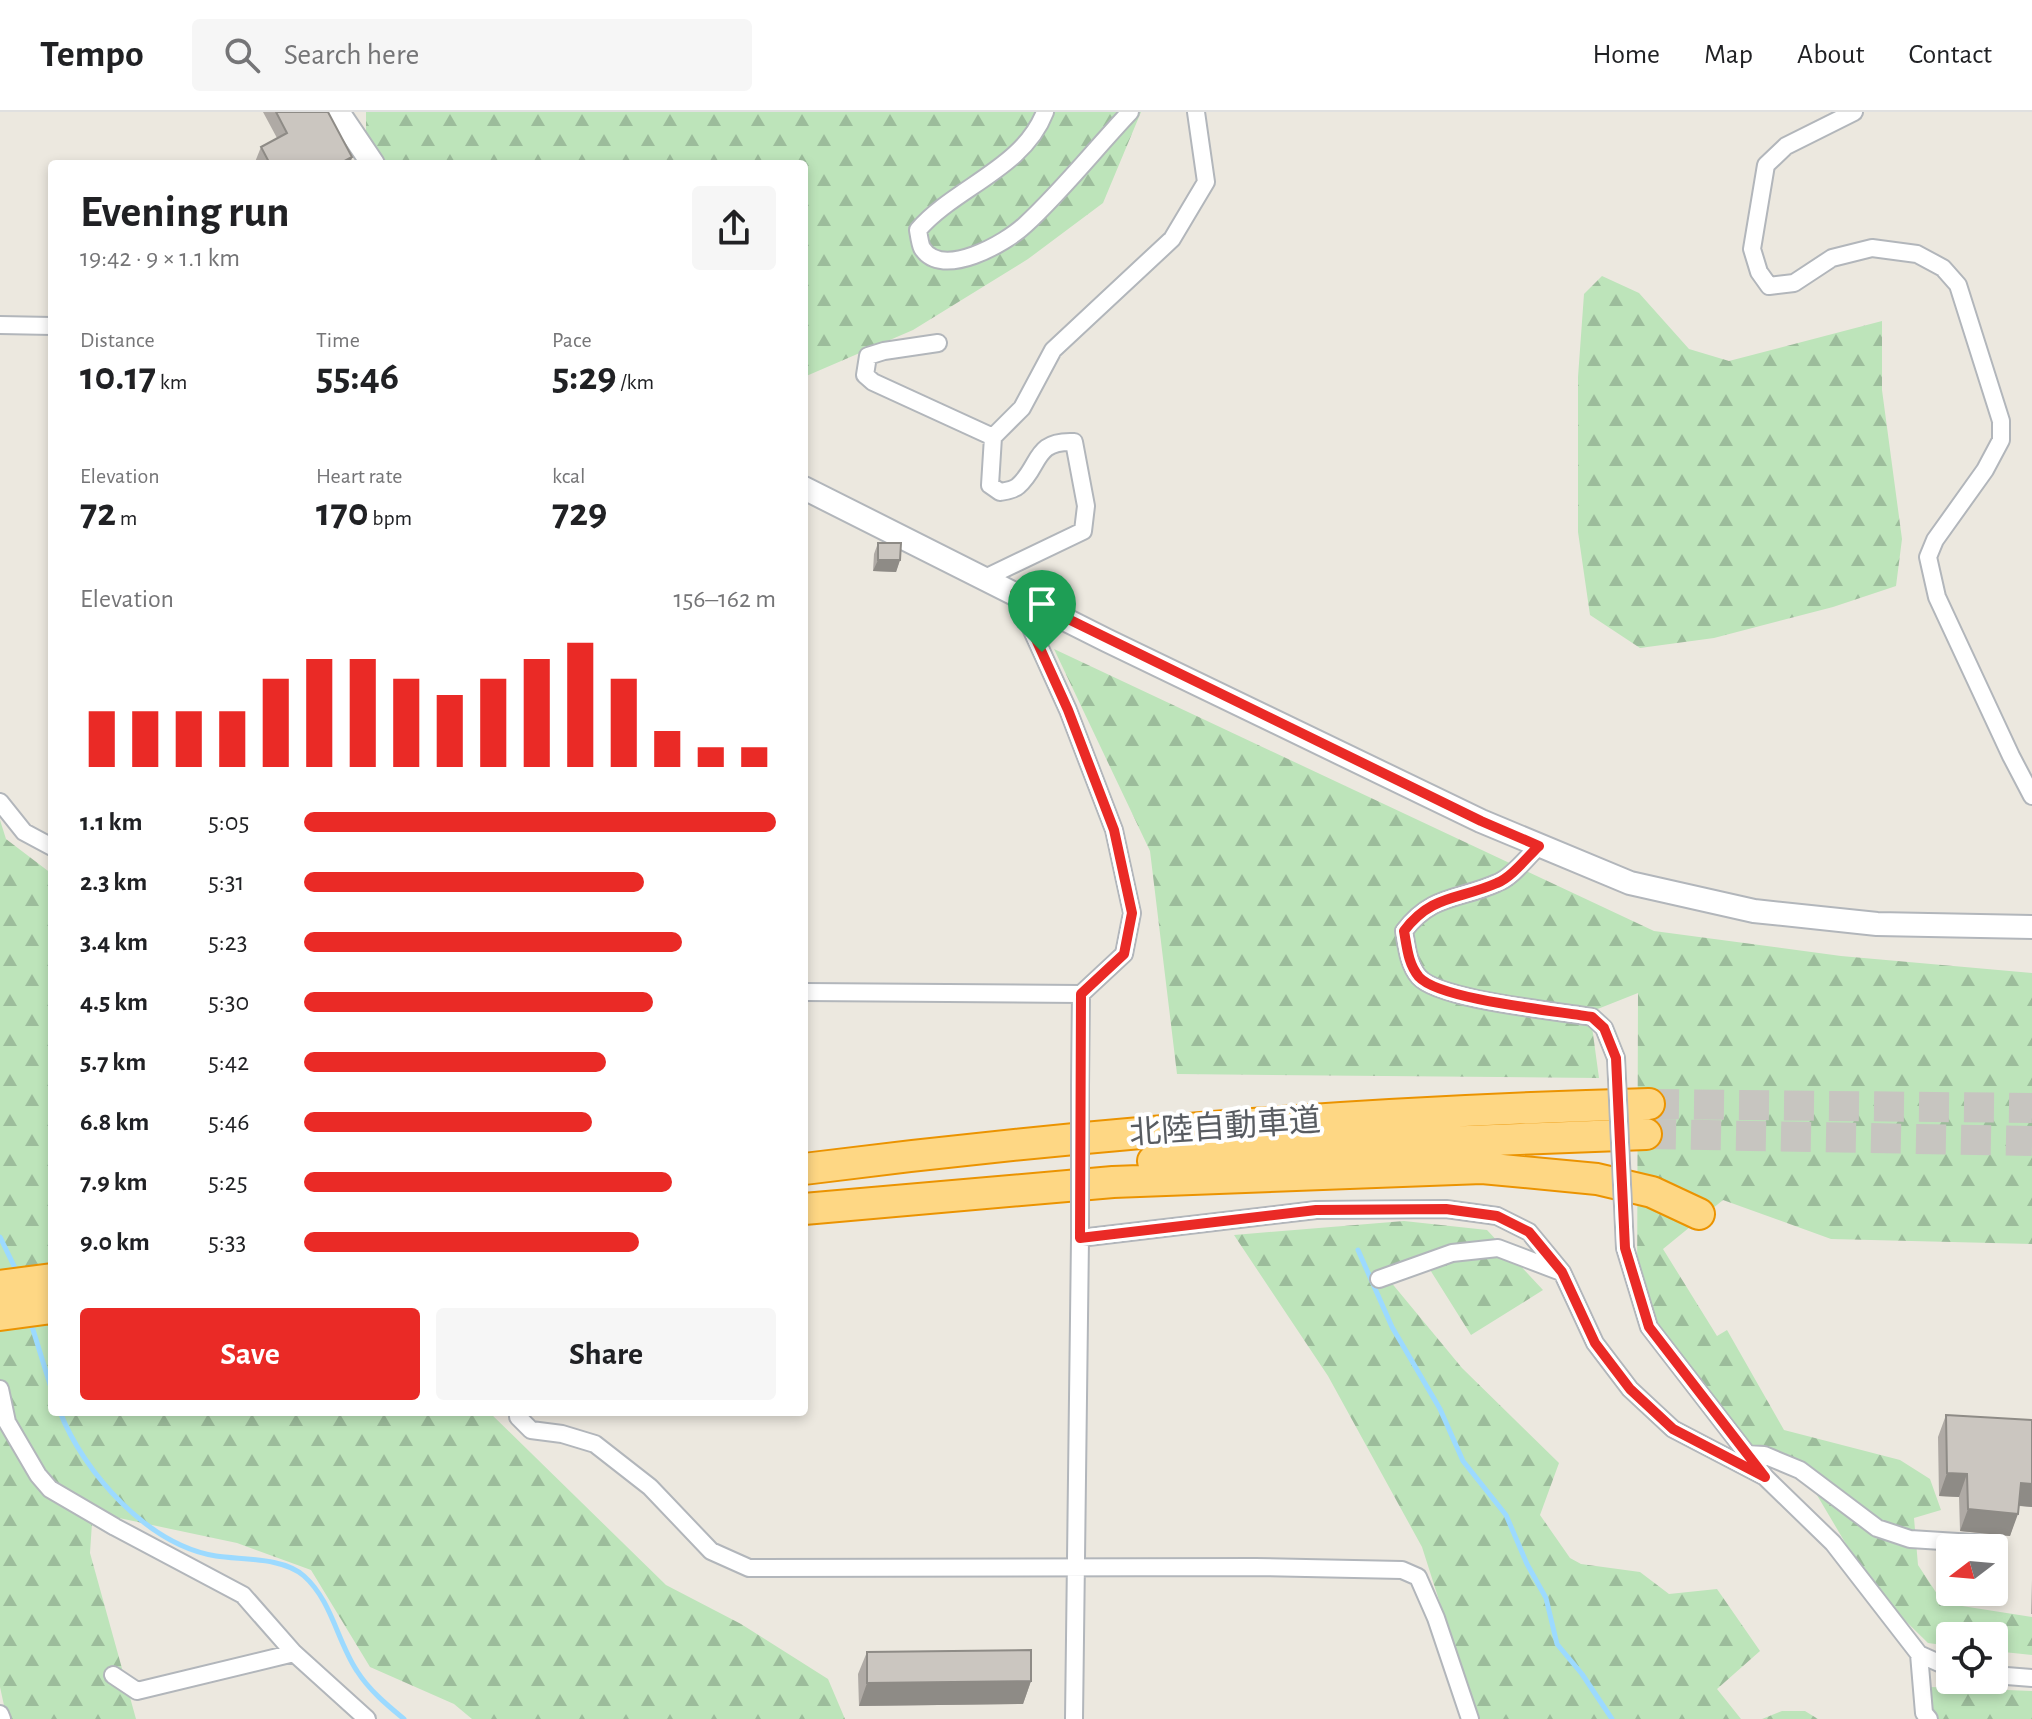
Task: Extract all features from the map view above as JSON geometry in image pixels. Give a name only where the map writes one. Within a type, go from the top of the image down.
[{"type":"highway","name":"北陸自動車道","points":[[808,1168],[952,1150],[1230,1123],[1506,1108],[1649,1104]]},
{"type":"highway","name":"北陸自動車道","points":[[808,1199],[952,1180],[1239,1153],[1506,1138],[1646,1134]]},
{"type":"highway","points":[[808,1209],[1113,1182],[1482,1168],[1597,1179],[1652,1192],[1699,1214]]},
{"type":"highway","points":[[0,1286],[48,1280]]},
{"type":"highway","points":[[0,1315],[48,1309]]},
{"type":"street","points":[[338,112],[370,160]]},
{"type":"street","points":[[1045,112],[1026,145],[933,213],[918,230],[922,248],[933,259],[952,262],[974,256],[1024,227],[1130,112]]},
{"type":"street","points":[[983,579],[1083,531],[1086,506],[1074,442],[1059,441],[1046,448],[1017,487],[1000,492],[990,485],[993,437],[1022,408],[1053,350],[1172,239],[1206,182],[1196,112]]},
{"type":"street","points":[[1854,112],[1786,146],[1766,165],[1752,249],[1759,272],[1769,286],[1794,283],[1832,258],[1872,248],[1917,254],[1943,268],[1958,285],[2001,421],[2001,440],[1985,470],[1935,540],[1928,557],[1937,597],[2032,796]]},
{"type":"street","points":[[0,325],[48,326]]},
{"type":"street","points":[[938,343],[868,356],[865,375],[873,382],[993,437]]},
{"type":"street","points":[[808,490],[1106,640],[1481,821],[1630,883],[1754,911],[1877,924],[2032,927]]},
{"type":"street","points":[[808,992],[1081,994],[1124,954],[1132,913],[1114,830],[1068,710],[1015,593]]},
{"type":"street","points":[[0,802],[24,832],[48,845]]},
{"type":"street","points":[[1539,846],[1500,882],[1439,902],[1418,913],[1404,931],[1411,966],[1422,980],[1460,995],[1592,1017],[1604,1028],[1616,1058],[1625,1248],[1649,1327],[1765,1477],[1833,1543],[1919,1654],[1936,1662]]},
{"type":"street","points":[[1074,1719],[1081,994]]},
{"type":"street","points":[[1080,1238],[1316,1210],[1446,1209],[1497,1216],[1529,1232],[1562,1272],[1595,1343],[1630,1389],[1673,1429],[1765,1477]]},
{"type":"street","points":[[1379,1279],[1452,1253],[1498,1248],[1562,1272]]},
{"type":"street","points":[[0,1389],[7,1422],[38,1475],[50,1489],[243,1595],[294,1653],[367,1719]]},
{"type":"street","points":[[518,1416],[531,1430],[562,1434],[595,1444],[650,1487],[711,1551],[749,1568],[1402,1570],[1418,1577],[1436,1618],[1470,1719]]},
{"type":"street","points":[[1747,1454],[1764,1455],[1800,1470],[1877,1528],[1910,1539],[1936,1541]]},
{"type":"street","points":[[113,1675],[137,1691],[294,1653]]},
{"type":"street","points":[[1919,1654],[1924,1713],[1929,1719]]},
{"type":"street","points":[[2008,1676],[2032,1678]]},
{"type":"green space","points":[[366,112],[1141,112],[1103,203],[1028,259],[913,330],[808,375],[808,160],[366,160]]},
{"type":"green space","points":[[1602,276],[1639,293],[1689,349],[1729,361],[1882,321],[1882,390],[1902,539],[1896,586],[1833,607],[1714,638],[1640,648],[1590,615],[1578,532],[1578,377],[1584,294]]},
{"type":"green space","points":[[1054,649],[1654,931],[1841,956],[2032,973],[2032,1244],[1831,1239],[1723,1200],[1663,1249],[1717,1336],[1727,1330],[1784,1430],[1900,1460],[1930,1479],[1941,1510],[1914,1518],[1918,1565],[1936,1592],[1936,1606],[1962,1606],[2032,1617],[2032,1655],[2008,1652],[2008,1622],[1936,1622],[1936,1644],[1928,1643],[1872,1588],[1814,1490],[1781,1453],[1731,1441],[1681,1381],[1637,1318],[1638,993],[1590,1012],[1599,1078],[1177,1074],[1150,851]]},
{"type":"green space","points":[[0,820],[6,839],[48,871],[48,1416],[493,1416],[666,1585],[741,1624],[828,1679],[845,1719],[472,1719],[454,1704],[370,1667],[311,1570],[237,1543],[119,1518],[93,1508],[90,1553],[136,1719],[7,1719],[0,1687]]},
{"type":"green space","points":[[1404,1221],[1487,1230],[1543,1290],[1471,1335],[1422,1257],[1385,1275],[1462,1368],[1559,1463],[1540,1515],[1570,1558],[1581,1564],[1640,1572],[1669,1594],[1717,1589],[1760,1651],[1717,1689],[1741,1719],[1477,1719],[1422,1547],[1328,1376],[1234,1235]]},
{"type":"green space","points":[[1931,1687],[1936,1687],[1936,1694],[2032,1691],[2032,1719],[1932,1719]]},
{"type":"green space","points":[[1782,1711],[1805,1711],[1818,1719],[1762,1719]]},
{"type":"building","points":[[276,112],[328,112],[352,157],[346,160],[268,160],[261,147],[287,133]]},
{"type":"building","points":[[878,543],[901,543],[900,560],[878,560]]},
{"type":"building","points":[[1946,1415],[2032,1420],[2032,1484],[2021,1483],[2018,1514],[1968,1509],[1967,1474],[1947,1473]]},
{"type":"building","points":[[1031,1650],[1031,1681],[867,1683],[867,1652]]},
{"type":"waterway","points":[[0,1237],[17,1272]]},
{"type":"waterway","points":[[1358,1250],[1392,1327],[1440,1409],[1463,1461],[1506,1515],[1546,1598],[1557,1644],[1582,1674],[1612,1719]]},
{"type":"waterway","points":[[30,1320],[48,1378]]},
{"type":"waterway","points":[[62,1416],[85,1459],[122,1503],[143,1522],[191,1549],[216,1556],[285,1565],[304,1576],[328,1609],[362,1678],[404,1719]]},
{"type":"tunnel","points":[[1649,1104],[2032,1108]]},
{"type":"tunnel","points":[[1646,1134],[2032,1141]]},
{"type":"route","points":[[1015,593],[1106,640],[1539,846],[1500,882],[1439,902],[1418,913],[1404,931],[1411,966],[1422,980],[1460,995],[1592,1017],[1604,1028],[1616,1058],[1625,1248],[1649,1327],[1765,1477],[1673,1429],[1630,1389],[1595,1343],[1562,1272],[1529,1232],[1497,1216],[1446,1209],[1316,1210],[1080,1238],[1081,994],[1124,954],[1132,913],[1114,830],[1042,652],[1015,593]]}]
